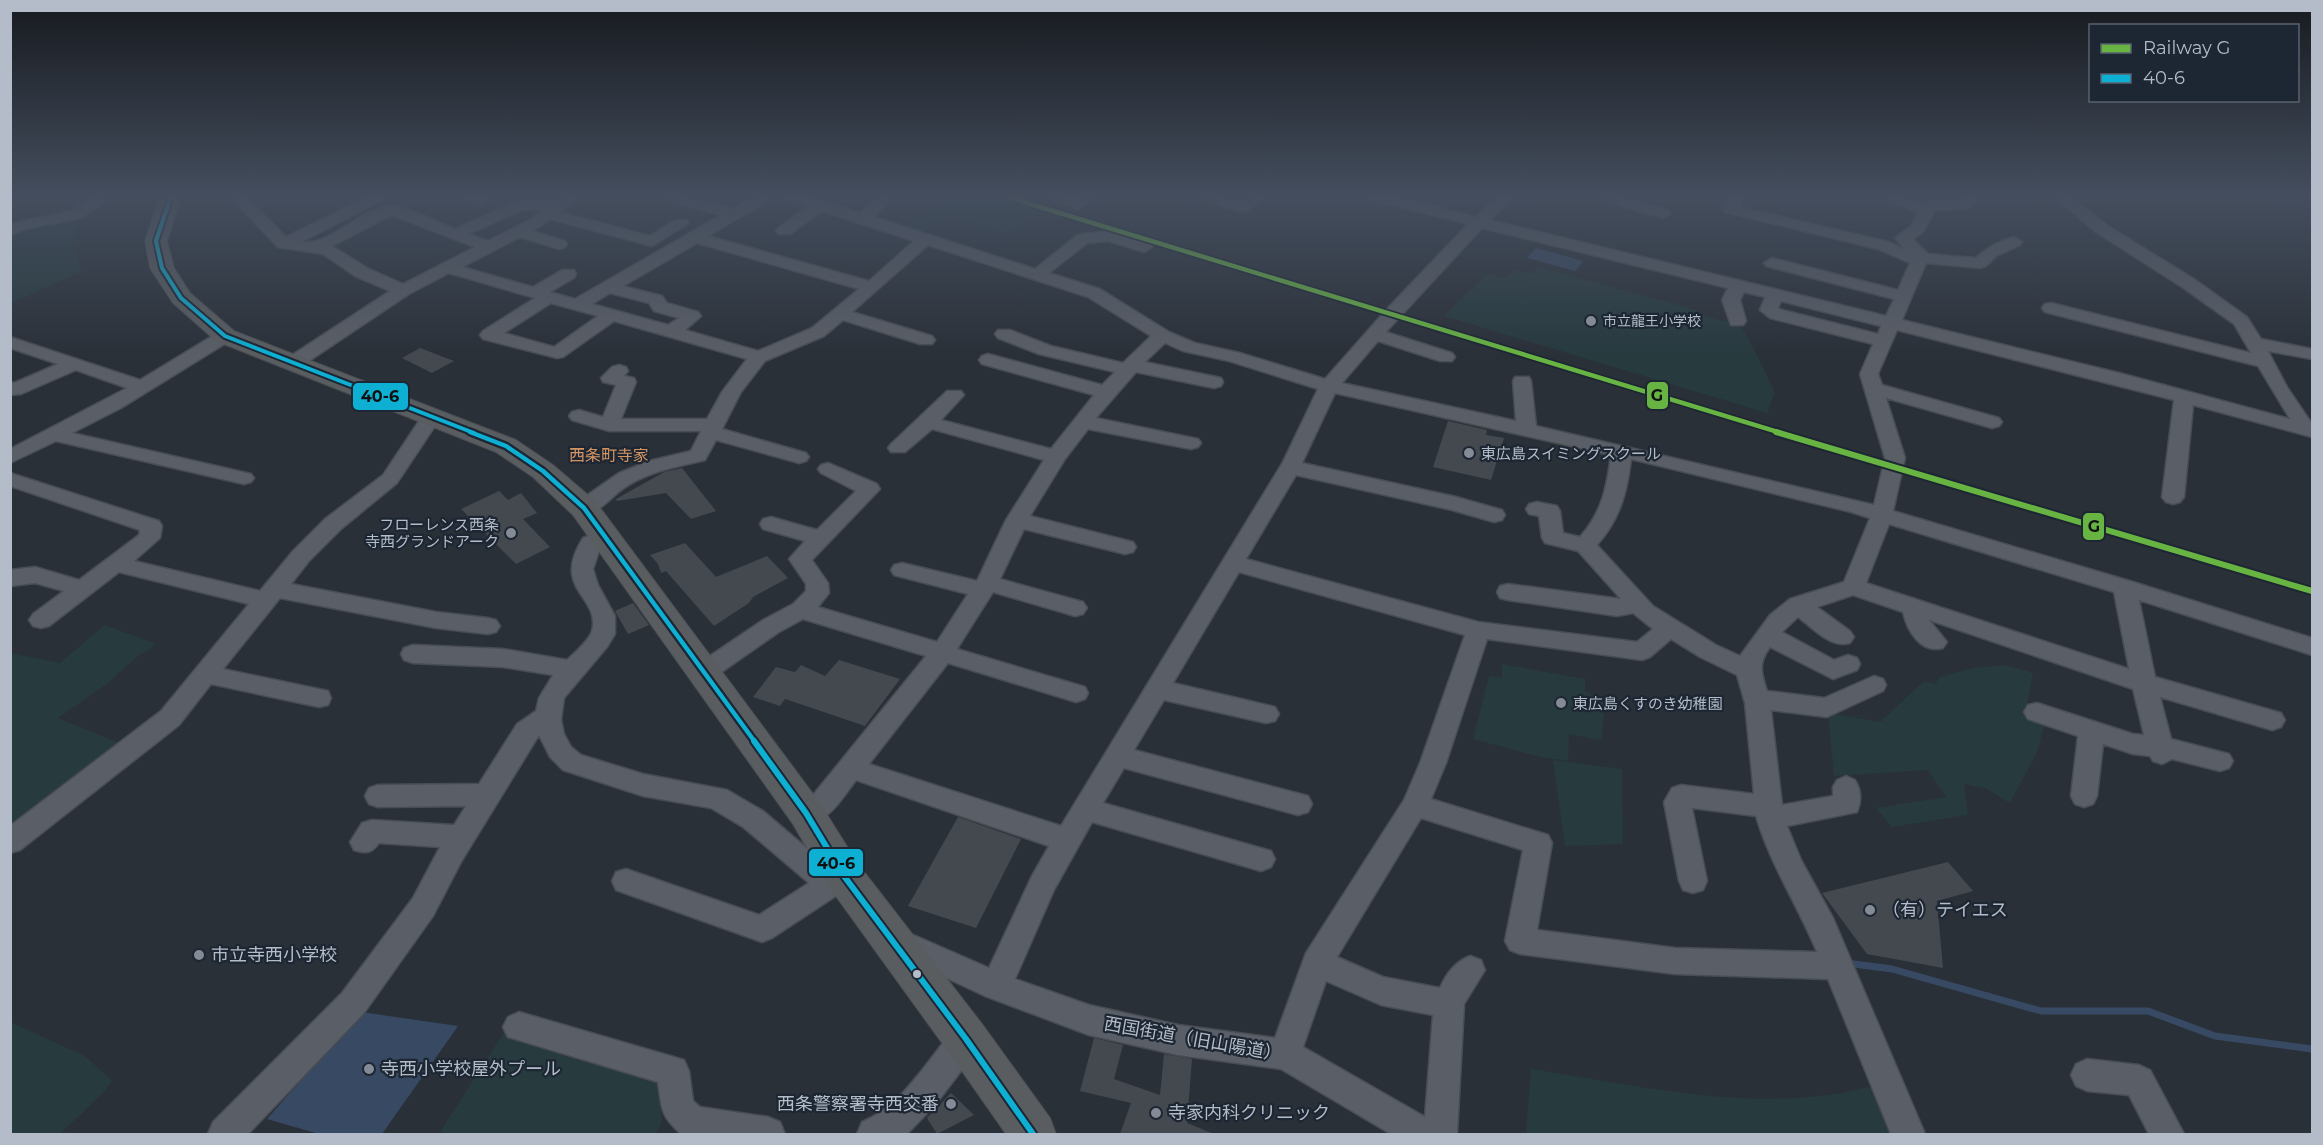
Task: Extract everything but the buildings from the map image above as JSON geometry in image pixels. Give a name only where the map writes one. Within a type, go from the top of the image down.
[{"type":"highway","points":[[158,249],[162,268],[181,298],[225,336],[506,446],[543,471],[584,508],[806,813],[844,876],[966,1039],[1033,1134]]},
{"type":"street","points":[[325,249],[361,272],[403,290]]},
{"type":"street","points":[[293,363],[403,290],[484,249]]},
{"type":"street","points":[[577,305],[673,249]]},
{"type":"street","points":[[738,249],[872,287]]},
{"type":"street","points":[[584,508],[599,501],[617,483],[656,466],[698,456],[732,388],[759,357],[812,336],[913,249]]},
{"type":"street","points":[[957,249],[1094,293],[1163,336],[1189,347],[1234,357],[1329,386],[1623,451],[1882,514],[2313,647]]},
{"type":"street","points":[[1037,275],[1069,249]]},
{"type":"street","points":[[996,986],[1039,892],[1066,840],[1290,467],[1329,386],[1454,249]]},
{"type":"street","points":[[1590,249],[1774,295],[1887,332],[2184,396],[2309,430]]},
{"type":"street","points":[[1894,249],[1920,260],[1980,263],[1990,253],[1998,249]]},
{"type":"street","points":[[1853,587],[1882,514],[1895,458],[1869,374],[1920,260],[1921,256],[1914,249]]},
{"type":"street","points":[[2134,249],[2218,303],[2241,321],[2278,387],[2309,430]]},
{"type":"street","points":[[1772,263],[1903,296]]},
{"type":"street","points":[[448,268],[759,357]]},
{"type":"street","points":[[568,274],[489,335],[557,353],[611,315]]},
{"type":"street","points":[[1737,321],[1731,300],[1738,286]]},
{"type":"street","points":[[608,287],[656,300],[660,307],[692,316],[671,332]]},
{"type":"street","points":[[2051,308],[2265,362]]},
{"type":"street","points":[[840,314],[926,340]]},
{"type":"street","points":[[1004,334],[1045,350],[1214,382]]},
{"type":"street","points":[[1375,334],[1446,357]]},
{"type":"street","points":[[10,457],[143,387],[225,336]]},
{"type":"street","points":[[806,813],[819,808],[943,652],[984,587],[1017,520],[1056,458],[1106,392],[1163,336]]},
{"type":"street","points":[[10,342],[143,387]]},
{"type":"street","points":[[2255,343],[2313,354]]},
{"type":"street","points":[[988,360],[1106,392]]},
{"type":"street","points":[[10,388],[14,390],[73,364]]},
{"type":"street","points":[[609,425],[627,382],[610,378],[619,371]]},
{"type":"street","points":[[1522,381],[1527,429]]},
{"type":"street","points":[[1873,388],[1992,422]]},
{"type":"street","points":[[898,448],[954,395]]},
{"type":"street","points":[[2173,497],[2184,396]]},
{"type":"street","points":[[579,416],[609,425],[712,429],[720,434],[799,458]]},
{"type":"street","points":[[10,842],[170,718],[301,556],[333,525],[390,479],[428,422],[436,417]]},
{"type":"street","points":[[928,422],[1056,458]]},
{"type":"street","points":[[1084,422],[1191,443]]},
{"type":"street","points":[[55,435],[244,478]]},
{"type":"street","points":[[1585,545],[1602,527],[1615,503],[1623,451]]},
{"type":"street","points":[[1290,467],[1456,504],[1494,515]]},
{"type":"street","points":[[704,672],[771,626],[801,610],[818,593],[817,583],[800,559],[870,489],[828,469]]},
{"type":"street","points":[[10,479],[67,500],[151,526],[150,538],[41,620]]},
{"type":"street","points":[[1537,509],[1549,511],[1553,538],[1585,545],[1645,612],[1708,651],[1748,670]]},
{"type":"street","points":[[1017,520],[1125,548]]},
{"type":"street","points":[[771,524],[821,538]]},
{"type":"street","points":[[606,536],[591,543],[582,568],[584,578],[601,609],[604,620],[603,635],[559,684],[550,701],[546,717],[554,744],[572,763],[643,785],[717,798],[753,819],[817,874],[844,876]]},
{"type":"street","points":[[1233,563],[1478,630],[1642,651],[1661,635],[1667,626]]},
{"type":"street","points":[[117,564],[270,594],[485,626],[459,657]]},
{"type":"street","points":[[902,570],[1075,608]]},
{"type":"street","points":[[10,578],[35,575],[84,588]]},
{"type":"street","points":[[1908,1134],[1818,918],[1788,864],[1769,812],[1756,699],[1748,670],[1752,654],[1778,621],[1798,605],[1853,587],[2144,683],[2272,720]]},
{"type":"street","points":[[2126,588],[2144,683],[2161,749]]},
{"type":"street","points":[[1508,592],[1617,608],[1638,604]]},
{"type":"street","points":[[1798,605],[1842,637]]},
{"type":"street","points":[[1914,607],[1918,626],[1935,642]]},
{"type":"street","points":[[801,610],[1076,693]]},
{"type":"street","points":[[1285,1054],[1317,963],[1415,805],[1433,764],[1478,630]]},
{"type":"street","points":[[1767,635],[1833,670],[1848,664]]},
{"type":"street","points":[[413,654],[503,658],[573,670]]},
{"type":"street","points":[[205,674],[319,698]]},
{"type":"street","points":[[1756,699],[1827,708],[1874,685]]},
{"type":"street","points":[[1158,688],[1266,714]]},
{"type":"street","points":[[2037,712],[2133,744],[2220,761]]},
{"type":"street","points":[[225,1134],[353,1003],[423,907],[526,731],[546,717]]},
{"type":"street","points":[[2084,796],[2092,730]]},
{"type":"street","points":[[1117,756],[1298,804]]},
{"type":"street","points":[[850,768],[1066,840]]},
{"type":"street","points":[[1693,881],[1677,802],[1681,796],[1769,812],[1847,804],[1846,787]]},
{"type":"street","points":[[378,796],[488,795]]},
{"type":"street","points":[[1415,805],[1538,843],[1520,941],[1675,961],[1838,966]]},
{"type":"street","points":[[1085,809],[1261,859]]},
{"type":"street","points":[[364,842],[372,831],[462,837]]},
{"type":"street","points":[[626,880],[762,929],[844,876]]},
{"type":"street","name":"西国街道（旧山陽道）","points":[[889,937],[996,986],[1089,1020],[1178,1040],[1285,1054],[1318,1071],[1421,1134]]},
{"type":"street","points":[[1317,963],[1380,991],[1449,1004]]},
{"type":"street","points":[[1440,1134],[1449,1004],[1455,988],[1470,970]]},
{"type":"street","points":[[519,1027],[673,1071],[678,1109],[693,1122],[768,1134]]},
{"type":"street","points":[[874,1134],[882,1134],[905,1116],[966,1039]]},
{"type":"street","points":[[2087,1075],[2139,1081],[2167,1134]]},
{"type":"green space","points":[[10,249],[74,249],[82,271],[11,303]]},
{"type":"green space","name":"市立龍王小学校","points":[[1539,267],[1696,310],[1706,316],[1737,326],[1750,342],[1775,392],[1767,413],[1444,316],[1487,274],[1505,278],[1514,270],[1532,274]]},
{"type":"green space","points":[[105,625],[156,644],[134,659],[108,683],[58,718],[131,748],[11,840],[11,653],[60,663]]},
{"type":"green space","points":[[1502,664],[1585,679],[1585,691],[1604,704],[1602,740],[1569,734],[1568,761],[1541,757],[1473,739],[1489,676],[1502,678]]},
{"type":"green space","points":[[2005,665],[2033,673],[2025,716],[2045,723],[2037,752],[2010,803],[1985,788],[1964,784],[1968,815],[1892,827],[1876,808],[1946,797],[1928,770],[1834,776],[1828,713],[1880,722],[1924,681],[1935,684],[1940,677],[1974,668]]},
{"type":"green space","points":[[1553,760],[1622,769],[1623,844],[1565,846]]},
{"type":"green space","points":[[10,1022],[85,1056],[112,1081],[62,1134],[11,1134]]},
{"type":"green space","points":[[504,1032],[661,1079],[661,1125],[655,1134],[451,1134],[440,1132]]},
{"type":"green space","points":[[1531,1069],[1707,1096],[1752,1098],[1796,1098],[1840,1093],[1882,1083],[1903,1134],[1526,1134]]},
{"type":"water","points":[[1535,249],[1541,249],[1583,261],[1575,271],[1527,258]]},
{"type":"water","name":"寺西小学校屋外プール","points":[[361,1012],[458,1026],[382,1134],[319,1134],[267,1119]]},
{"type":"waterway","points":[[1846,963],[1892,969],[2041,1011],[2148,1011],[2215,1036],[2312,1049]]},
{"type":"rail line","name":"G","points":[[1179,249],[1835,450],[2312,591]]},
{"type":"transit line","name":"40-6","points":[[158,249],[162,268],[181,298],[225,336],[506,446],[543,471],[584,508],[806,813],[844,876],[966,1039],[1033,1134]]},
{"type":"place","name":"市立龍王小学校","points":[[1591,321]]},
{"type":"place","name":"東広島スイミングスクール","points":[[1469,453]]},
{"type":"place","name":"フローレンス西条 寺西グランドアーク","points":[[511,533]]},
{"type":"place","name":"東広島くすのき幼稚園","points":[[1561,703]]},
{"type":"place","name":"（有）テイエス","points":[[1870,910]]},
{"type":"place","name":"市立寺西小学校","points":[[199,955]]},
{"type":"place","name":"寺西小学校屋外プール","points":[[369,1069]]},
{"type":"place","name":"西条警察署寺西交番","points":[[951,1104]]},
{"type":"place","name":"寺家内科クリニック","points":[[1156,1113]]},
{"type":"district","name":"西条町寺家","points":[[609,455]]}]
